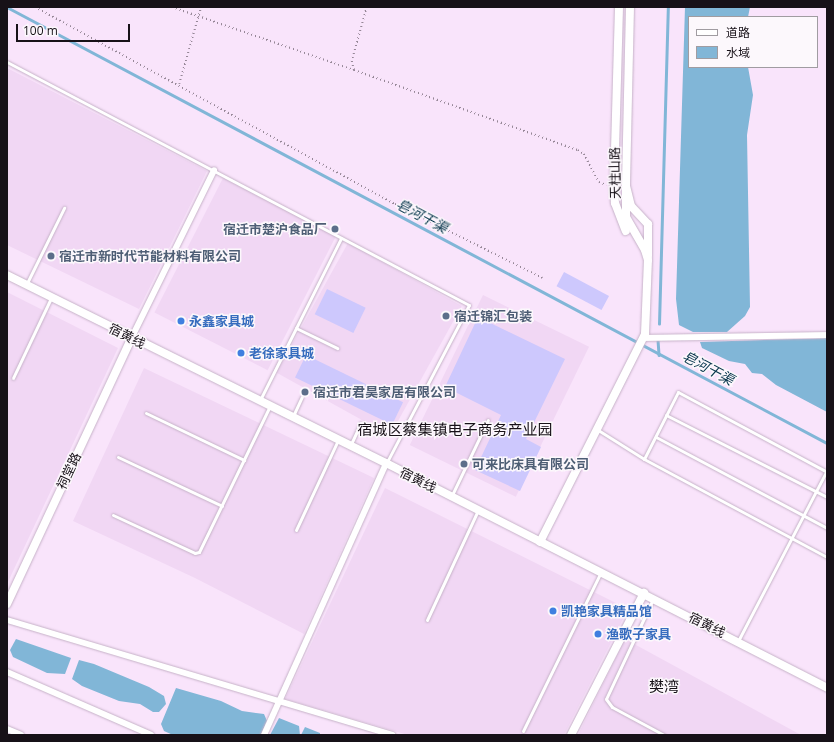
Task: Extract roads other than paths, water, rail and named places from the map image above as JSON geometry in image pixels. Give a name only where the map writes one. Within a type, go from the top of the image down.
[{"type":"street","name":"天柱山路","points":[[619,7],[614,186],[620,218],[648,260]]},
{"type":"street","name":"天柱山路","points":[[630,7],[626,186],[631,206],[648,224],[648,260]]},
{"type":"street","points":[[132,339],[214,170]]},
{"type":"street","points":[[540,542],[633,354],[643,338],[648,260],[645,250],[626,217],[626,186]]},
{"type":"street","name":"宿黄线","points":[[7,275],[132,339],[386,463],[540,542],[644,593],[827,688]]},
{"type":"street","points":[[643,338],[827,335]]},
{"type":"street","name":"祠堂路","points":[[7,604],[132,339]]},
{"type":"street","points":[[264,735],[386,463]]},
{"type":"street","points":[[570,735],[644,593]]},
{"type":"street","points":[[7,620],[392,735]]},
{"type":"street","points":[[7,672],[151,735]]},
{"type":"street","points":[[7,729],[21,735]]},
{"type":"lane","points":[[7,62],[470,305],[386,463]]},
{"type":"lane","points":[[26,285],[64,208]]},
{"type":"lane","points":[[259,401],[341,238]]},
{"type":"lane","points":[[13,378],[51,298]]},
{"type":"lane","points":[[296,328],[337,348]]},
{"type":"lane","points":[[644,459],[678,392],[827,472],[738,641]]},
{"type":"lane","points":[[292,418],[302,397]]},
{"type":"lane","points":[[112,514],[195,553],[199,552],[270,406]]},
{"type":"lane","points":[[146,413],[244,460]]},
{"type":"lane","points":[[666,415],[827,497]]},
{"type":"lane","points":[[452,497],[488,420]]},
{"type":"lane","points":[[350,445],[361,422]]},
{"type":"lane","points":[[596,429],[644,459],[827,557]]},
{"type":"lane","points":[[656,437],[827,528]]},
{"type":"lane","points":[[296,530],[338,440]]},
{"type":"lane","points":[[118,457],[222,506]]},
{"type":"lane","points":[[427,620],[478,510]]},
{"type":"lane","points":[[523,731],[601,572]]},
{"type":"lane","points":[[653,598],[606,699],[612,707],[664,735]]},
{"type":"water","points":[[685,7],[750,7],[748,16],[688,16],[688,68],[748,68],[753,95],[747,135],[750,307],[745,316],[727,332],[693,332],[679,325],[676,299]]},
{"type":"water","points":[[827,338],[827,412],[776,385],[762,374],[752,373],[745,364],[729,361],[702,348],[700,342]]},
{"type":"water","points":[[16,639],[71,658],[65,674],[47,673],[13,657],[10,650]]},
{"type":"water","points":[[79,660],[94,664],[149,687],[164,696],[166,704],[159,712],[153,712],[140,704],[119,701],[82,686],[72,679]]},
{"type":"water","points":[[176,688],[221,701],[242,711],[264,714],[267,721],[261,735],[173,735],[164,731],[161,724]]},
{"type":"water","points":[[279,718],[299,726],[300,735],[270,735]]},
{"type":"water","points":[[305,727],[320,733],[320,735],[301,735]]},
{"type":"waterway","name":"皂河干渠","points":[[7,7],[827,443]]},
{"type":"waterway","points":[[659,324],[668,7]]},
{"type":"waterway","points":[[658,340],[659,355]]},
{"type":"place","name":"宿迁市楚沪食品厂","points":[[335,229]]},
{"type":"place","name":"宿迁市新时代节能材料有限公司","points":[[51,256]]},
{"type":"place","name":"宿迁锦汇包装","points":[[446,316]]},
{"type":"place","name":"永鑫家具城","points":[[181,321]]},
{"type":"place","name":"老徐家具城","points":[[241,353]]},
{"type":"place","name":"宿迁市君昊家居有限公司","points":[[305,392]]},
{"type":"place","name":"可来比床具有限公司","points":[[464,464]]},
{"type":"place","name":"凯艳家具精品馆","points":[[553,611]]},
{"type":"place","name":"渔歌子家具","points":[[598,634]]},
{"type":"district","name":"宿城区蔡集镇电子商务产业园","points":[[455,430]]},
{"type":"district","name":"樊湾","points":[[664,687]]}]
